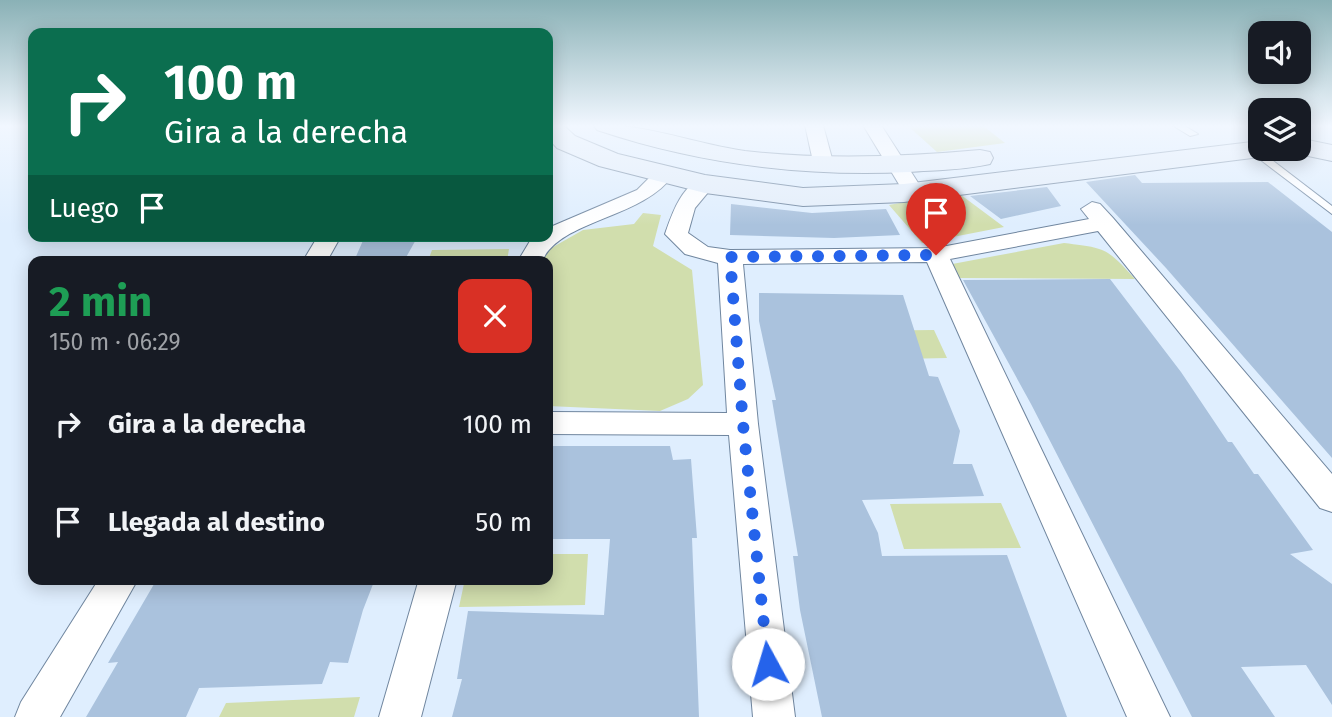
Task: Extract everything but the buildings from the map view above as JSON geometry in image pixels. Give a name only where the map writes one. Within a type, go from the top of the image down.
[{"type":"street","points":[[605,158],[705,184],[803,197],[913,192],[1118,158]]},
{"type":"street","points":[[744,158],[824,166],[908,165],[958,158]]},
{"type":"street","points":[[822,158],[824,166]]},
{"type":"street","points":[[902,158],[945,188]]},
{"type":"street","points":[[908,165],[913,192]]},
{"type":"street","points":[[553,234],[644,194],[664,174]]},
{"type":"street","points":[[705,184],[685,208],[676,234],[684,245],[693,249],[730,257],[936,255],[1099,216],[1332,498]]},
{"type":"street","points":[[553,213],[579,224]]},
{"type":"street","points":[[936,255],[1149,717]]},
{"type":"street","points":[[730,257],[743,424],[774,717]]},
{"type":"street","points":[[553,423],[743,424]]},
{"type":"street","points":[[36,717],[116,585]]},
{"type":"street","points":[[400,717],[436,585]]},
{"type":"lane","points":[[1282,161],[1332,211]]},
{"type":"green space","points":[[957,192],[1004,227],[922,243],[889,205]]},
{"type":"green space","points":[[643,213],[661,215],[653,246],[692,270],[703,385],[688,399],[660,411],[553,406],[553,256],[544,256],[546,251],[583,230],[634,224]]},
{"type":"green space","points":[[1064,243],[1105,251],[1135,279],[955,278],[947,265]]},
{"type":"green space","points":[[509,249],[508,256],[430,256],[432,250]]},
{"type":"green space","points":[[934,330],[947,358],[855,360],[846,331]]},
{"type":"green space","points":[[1001,503],[1021,548],[904,549],[890,504]]},
{"type":"green space","points":[[553,554],[588,554],[585,605],[459,607],[464,585],[553,585]]},
{"type":"green space","points":[[360,697],[354,717],[219,717],[226,703]]},
{"type":"route","points":[[768,664],[743,424],[730,257],[936,255]]}]
